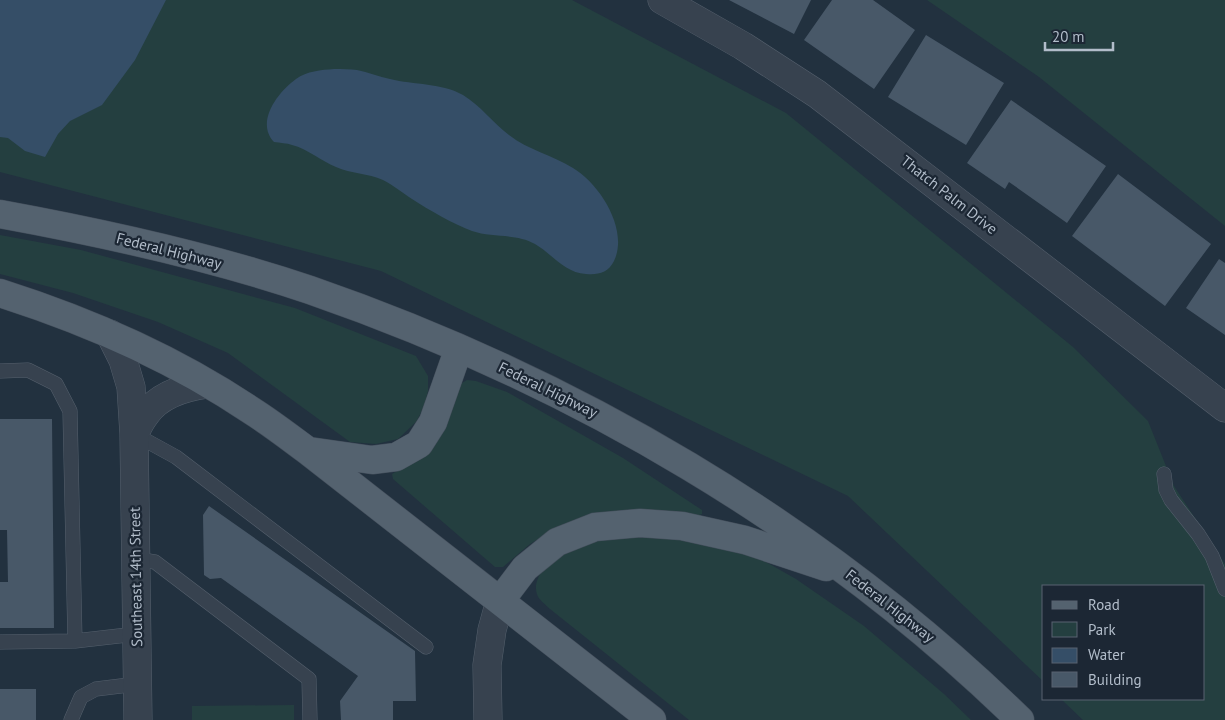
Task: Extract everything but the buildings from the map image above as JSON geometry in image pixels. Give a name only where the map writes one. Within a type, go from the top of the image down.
[{"type":"main road","name":"Federal Highway","points":[[0,214],[151,245],[308,290],[459,348],[550,390],[667,454],[789,531],[919,628],[978,679],[1020,720]]},
{"type":"main road","points":[[0,293],[41,306],[110,334],[163,359],[252,410],[308,451],[652,720]]},
{"type":"main road","points":[[308,451],[372,460],[396,456],[419,444],[432,422],[459,348]]},
{"type":"main road","points":[[500,601],[525,568],[558,542],[595,527],[640,523],[682,526],[745,540],[853,577]]},
{"type":"street","name":"Thatch Palm Drive","points":[[662,0],[744,46],[817,94],[1225,408]]},
{"type":"street","name":"Southeast 14th Street","points":[[110,334],[123,360],[131,387],[134,434],[138,720]]},
{"type":"street","points":[[134,434],[147,412],[166,396],[184,388],[208,384]]},
{"type":"street","points":[[488,720],[487,665],[492,630],[500,601]]},
{"type":"lane","points":[[0,371],[28,370],[56,384],[70,411],[75,641]]},
{"type":"lane","points":[[134,434],[176,457],[426,647]]},
{"type":"lane","points":[[1164,474],[1168,495],[1198,534],[1212,556],[1225,589]]},
{"type":"lane","points":[[136,559],[155,562],[310,679],[310,720]]},
{"type":"lane","points":[[0,642],[75,641],[136,634]]},
{"type":"lane","points":[[71,720],[81,697],[96,688],[137,684]]},
{"type":"green space","points":[[0,0],[572,0],[786,113],[1073,347],[1148,421],[1174,486],[1225,564],[1225,720],[1083,720],[1062,700],[1205,700],[1205,585],[1042,585],[1042,680],[848,496],[381,271],[0,172]]},
{"type":"green space","points":[[927,0],[1225,0],[1225,226],[1039,77]]},
{"type":"green space","points":[[0,235],[81,250],[295,308],[416,356],[428,376],[428,391],[424,407],[416,422],[398,439],[376,444],[350,442],[228,353],[158,322],[73,293],[0,274]]},
{"type":"green space","points":[[467,380],[476,381],[507,392],[623,458],[702,510],[702,514],[697,516],[586,518],[560,526],[530,544],[503,567],[495,567],[393,479],[392,474],[404,467],[436,435],[462,383]]},
{"type":"green space","points":[[611,536],[689,537],[759,558],[796,579],[864,626],[944,694],[971,720],[689,720],[550,609],[538,596],[537,581],[544,568],[554,558],[582,544]]},
{"type":"green space","points":[[294,705],[294,720],[192,720],[192,706]]},
{"type":"water","points":[[0,0],[166,0],[135,60],[102,105],[70,121],[58,134],[45,157],[25,151],[8,138],[0,137]]},
{"type":"water","points":[[319,70],[357,70],[399,81],[437,86],[455,91],[476,104],[516,140],[557,159],[583,175],[602,196],[615,222],[618,249],[612,265],[606,271],[599,273],[578,273],[565,267],[535,244],[520,238],[472,231],[433,212],[383,180],[342,169],[298,147],[274,142],[267,126],[271,108],[276,99],[289,85],[305,74]]}]
